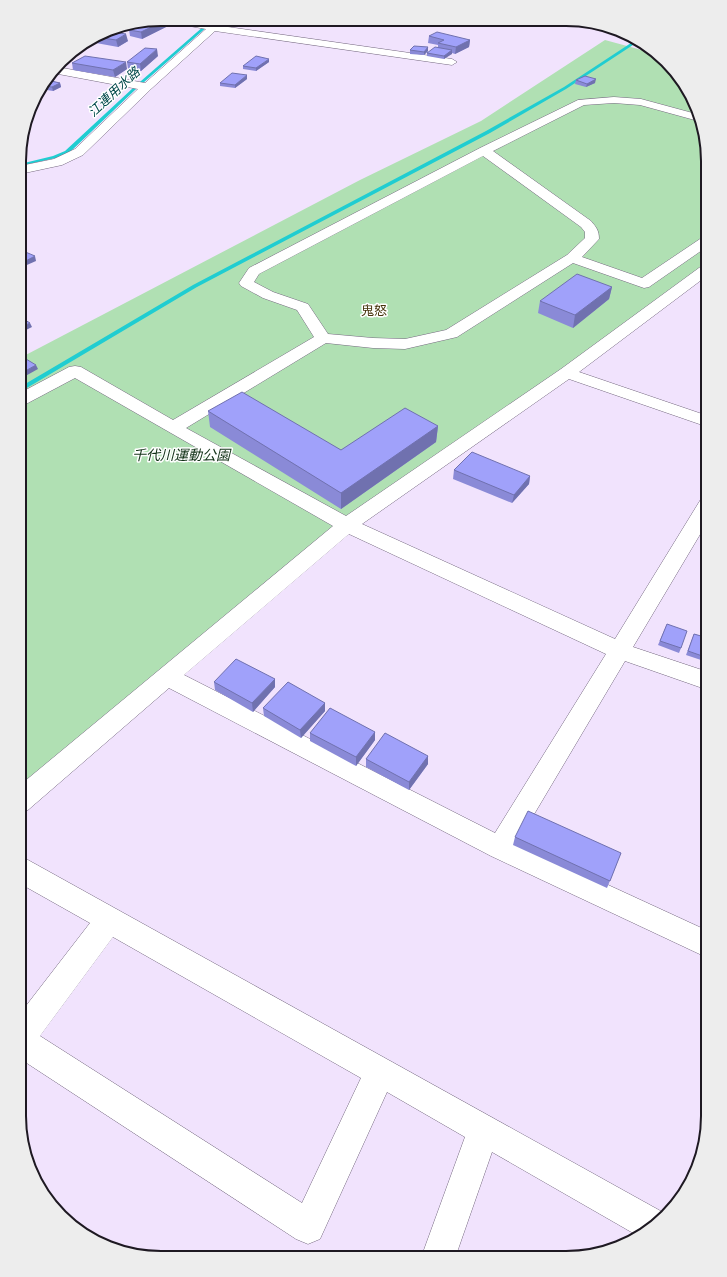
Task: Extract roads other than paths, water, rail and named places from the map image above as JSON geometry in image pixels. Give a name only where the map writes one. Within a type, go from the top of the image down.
[{"type":"street","points":[[166,55],[199,26]]},
{"type":"street","points":[[211,26],[215,28],[452,62]]},
{"type":"street","points":[[26,161],[58,162],[79,152],[147,87],[215,28]]},
{"type":"street","points":[[61,71],[129,85],[147,87]]},
{"type":"street","points":[[118,96],[141,75]]},
{"type":"street","points":[[323,338],[303,307],[268,295],[246,283],[254,271],[484,151],[582,102],[614,100],[641,102],[694,117]]},
{"type":"street","points":[[26,167],[62,148]]},
{"type":"street","points":[[173,428],[323,338],[373,343],[405,344],[451,334],[572,258],[592,239],[592,231],[586,224],[484,151]]},
{"type":"street","points":[[572,258],[644,284],[701,245]]},
{"type":"street","points":[[26,796],[284,577],[348,525],[567,373],[701,273]]},
{"type":"street","points":[[26,396],[75,371],[173,428],[348,525],[618,650],[701,679]]},
{"type":"street","points":[[567,373],[701,420]]},
{"type":"street","points":[[500,848],[618,650],[701,515]]},
{"type":"street","points":[[167,676],[500,848],[701,942]]},
{"type":"street","points":[[26,873],[648,1223]]},
{"type":"street","points":[[26,1031],[109,920]]},
{"type":"street","points":[[26,1045],[308,1227],[380,1072]]},
{"type":"street","points":[[441,1251],[484,1130]]},
{"type":"waterway","name":"江連用水路","points":[[26,164],[54,157],[67,152],[134,89],[206,26]]},
{"type":"waterway","points":[[26,386],[195,286],[488,132],[565,88],[632,44]]},
{"type":"district","name":"鬼怒","points":[[374,310]]},
{"type":"park label","name":"千代川運動公園","points":[[181,455]]}]
